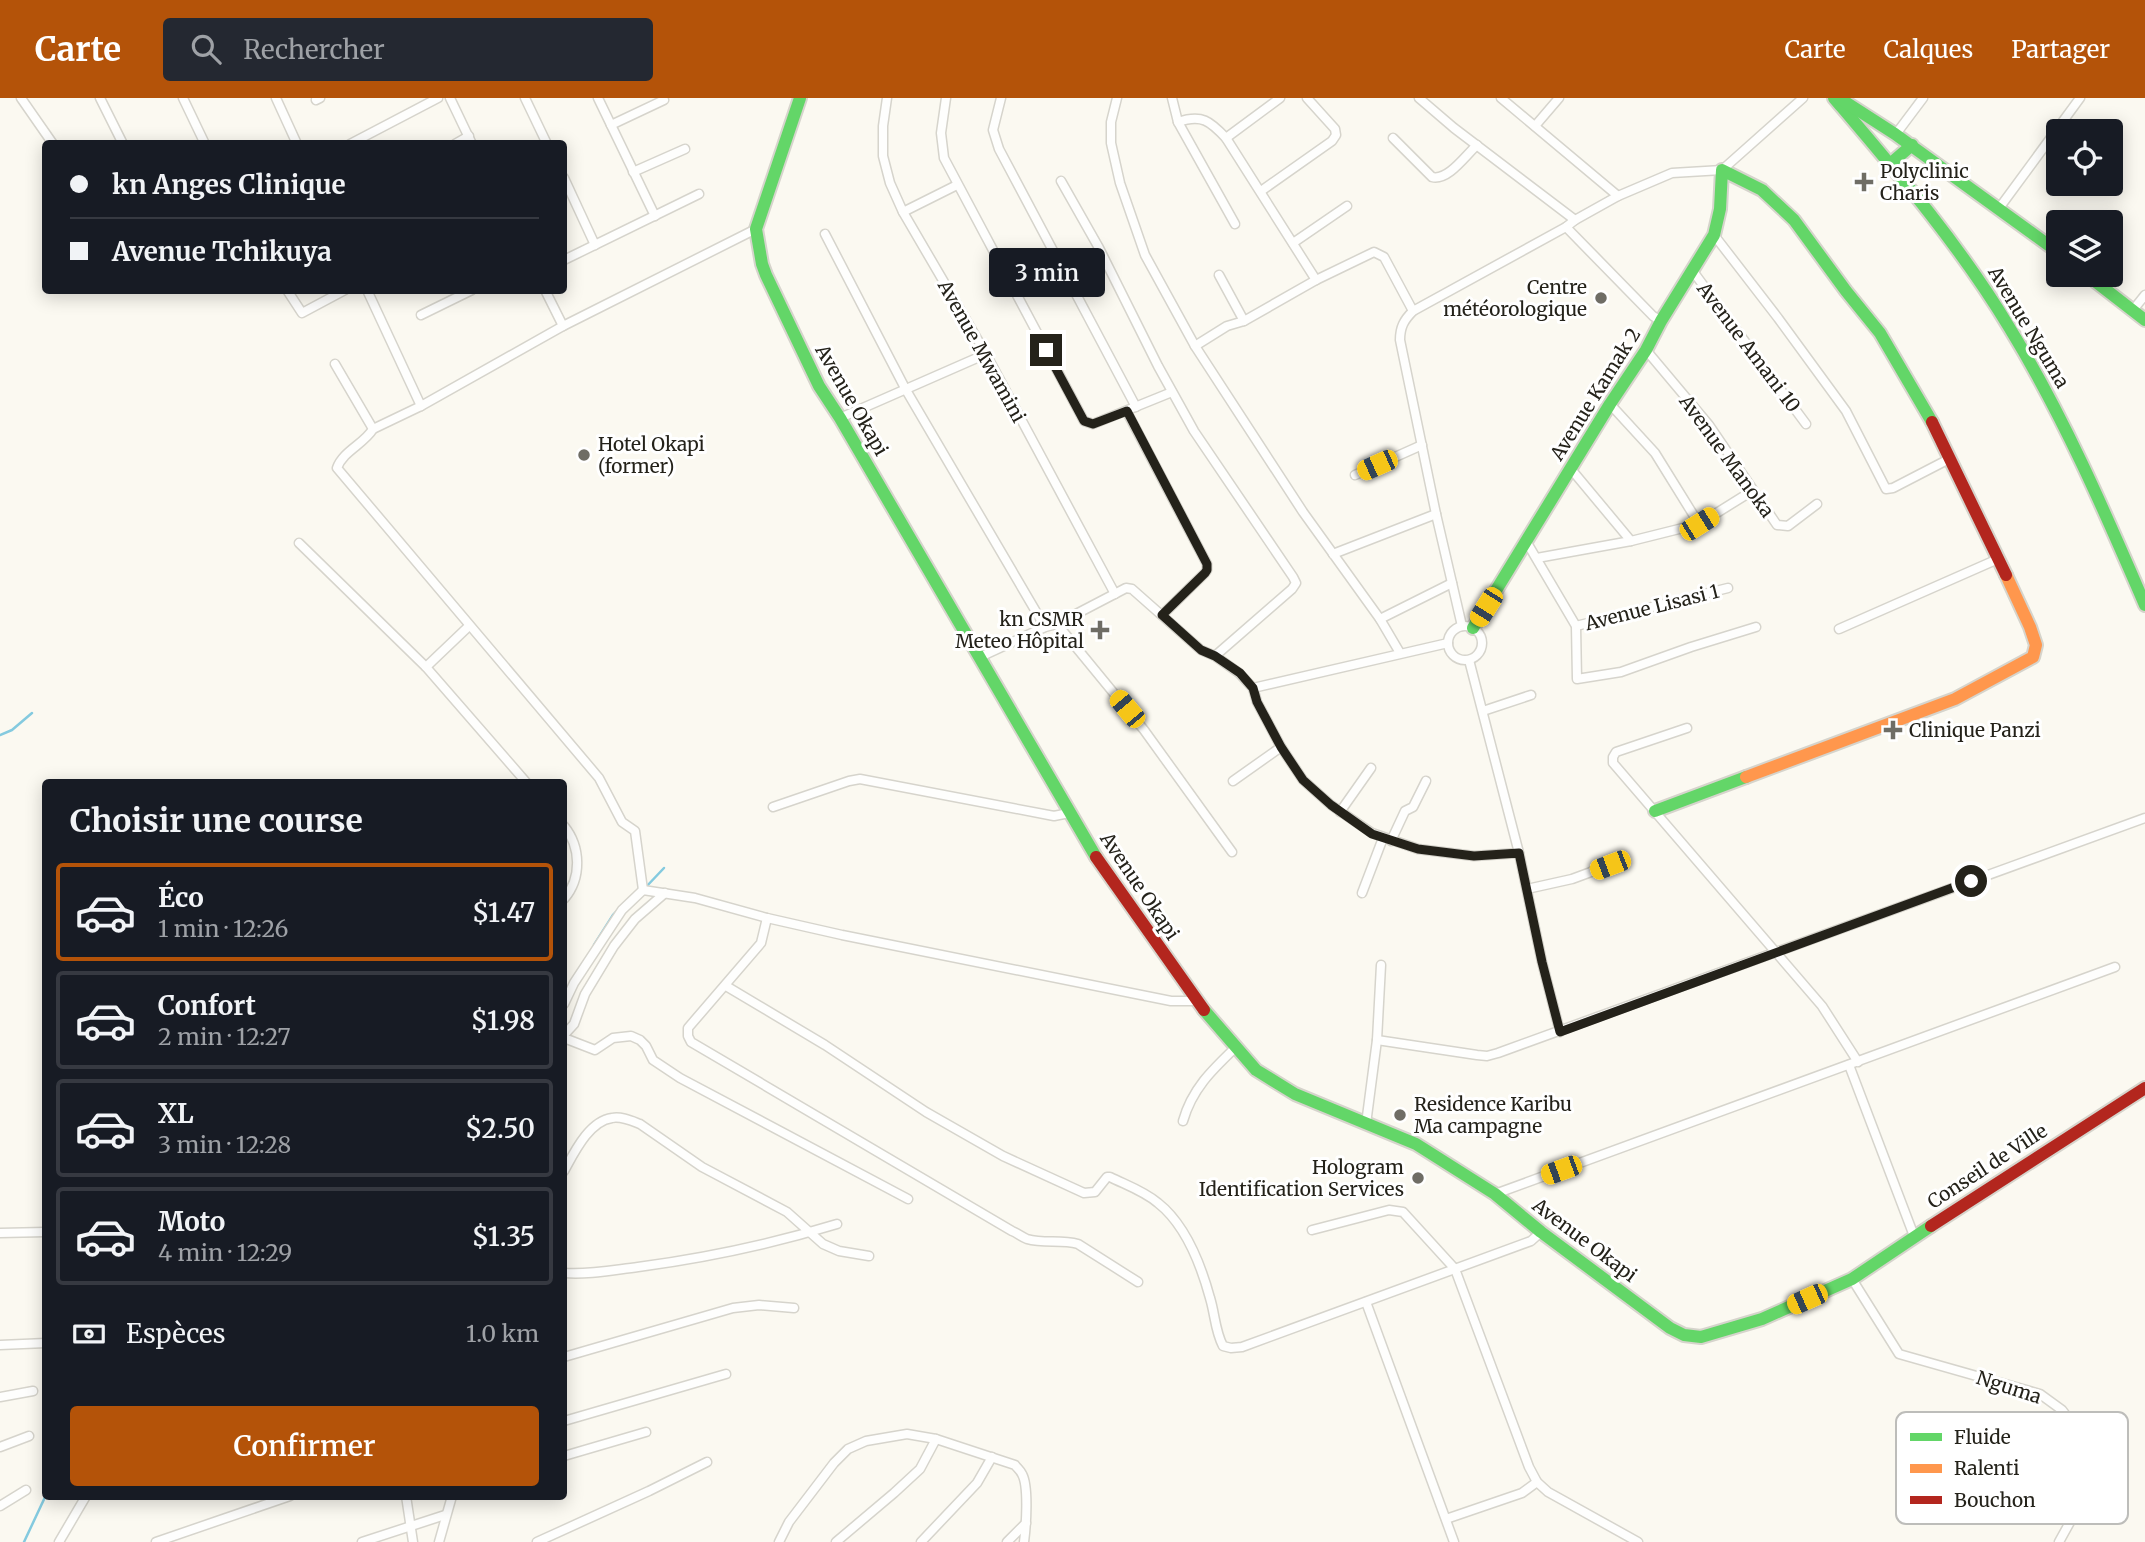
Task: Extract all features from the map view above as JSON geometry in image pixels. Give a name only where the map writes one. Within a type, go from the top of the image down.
[{"type":"street","points":[[21,98],[50,140]]},
{"type":"street","points":[[100,98],[121,140]]},
{"type":"street","points":[[183,98],[203,140]]},
{"type":"street","points":[[276,98],[296,140]]},
{"type":"street","points":[[357,140],[438,98]]},
{"type":"street","points":[[450,98],[471,140]]},
{"type":"street","points":[[525,98],[545,140]]},
{"type":"street","points":[[598,98],[655,216]]},
{"type":"street","name":"Avenue Okapi","points":[[800,98],[756,229],[766,275],[819,386],[1069,813],[1107,875],[1196,1001],[1235,1048],[1256,1070],[1295,1094],[1416,1144],[1495,1194],[1541,1232],[1670,1328],[1684,1335],[1700,1337],[1762,1318],[1853,1279]]},
{"type":"street","name":"Avenue Mwamini","points":[[887,98],[883,156],[890,183],[903,212],[986,354],[1115,594]]},
{"type":"street","points":[[946,98],[942,121],[944,158],[1084,421],[1093,424],[1172,392]]},
{"type":"street","points":[[1002,98],[993,130],[999,149],[1136,407]]},
{"type":"street","points":[[1117,98],[1111,122],[1111,143],[1120,183],[1145,255],[1195,346],[1303,512],[1380,619],[1400,653]]},
{"type":"street","points":[[1172,98],[1178,122],[1235,224]]},
{"type":"street","points":[[1226,138],[1280,98]]},
{"type":"street","points":[[1261,191],[1332,141],[1336,135],[1335,129],[1307,98]]},
{"type":"street","points":[[1419,98],[1574,220]]},
{"type":"street","points":[[1501,98],[1618,196]]},
{"type":"street","points":[[1535,126],[1559,98]]},
{"type":"street","points":[[1722,170],[1803,98]]},
{"type":"street","points":[[1836,98],[1864,112],[1912,145],[2046,243]]},
{"type":"street","name":"Avenue Nguma","points":[[1836,98],[1925,208],[1987,291],[2046,390],[2145,605]]},
{"type":"street","points":[[1896,134],[1923,98]]},
{"type":"street","points":[[2000,207],[2080,98]]},
{"type":"street","points":[[611,125],[664,100]]},
{"type":"street","points":[[1178,122],[1190,118],[1205,120],[1226,138],[1315,280]]},
{"type":"street","points":[[1393,138],[1437,179],[1444,177],[1476,145]]},
{"type":"street","points":[[1890,164],[1912,145]]},
{"type":"street","points":[[634,172],[685,149]]},
{"type":"street","points":[[1468,627],[1450,634],[1448,643],[1456,658],[1469,660],[1477,655],[1482,646],[1480,636],[1468,627],[1452,583],[1400,340],[1404,321],[1413,311],[1566,227],[1574,220],[1618,196],[1672,173],[1722,170],[1773,199],[1799,226],[1878,330],[1922,402],[1951,458],[2036,645],[2033,657],[1955,699],[1655,811]]},
{"type":"street","name":"Avenue Kamak 2","points":[[1468,627],[1526,541],[1646,350],[1714,235],[1720,209],[1722,170]]},
{"type":"street","points":[[1061,181],[1194,431],[1296,583],[1215,656]]},
{"type":"street","points":[[567,184],[595,244]]},
{"type":"street","points":[[903,212],[957,185]]},
{"type":"street","points":[[567,258],[699,194]]},
{"type":"street","points":[[1293,243],[1347,206]]},
{"type":"street","points":[[1566,227],[1661,321]]},
{"type":"street","points":[[567,998],[622,910],[643,885],[634,830],[622,822],[599,778],[337,468],[341,460],[373,429],[421,406],[563,326],[756,229]]},
{"type":"street","points":[[825,234],[906,390],[1045,627]]},
{"type":"street","points":[[1714,235],[1846,411],[1886,489],[1893,488],[1951,458]]},
{"type":"street","points":[[1195,346],[1227,326],[1244,321],[1315,280],[1374,252],[1384,257],[1413,311]]},
{"type":"street","name":"Avenue Amani 10","points":[[1692,270],[1806,424]]},
{"type":"street","points":[[1219,275],[1244,321]]},
{"type":"street","points":[[2103,287],[2145,320]]},
{"type":"street","points":[[290,294],[302,313],[338,294]]},
{"type":"street","points":[[370,294],[421,406]]},
{"type":"street","points":[[421,315],[464,294]]},
{"type":"street","points":[[547,294],[563,326]]},
{"type":"street","points":[[2133,310],[2145,295]]},
{"type":"street","name":"Avenue Manoka","points":[[1646,350],[1709,425],[1777,525],[1788,526],[1817,504]]},
{"type":"street","points":[[840,418],[986,354]]},
{"type":"street","points":[[335,363],[373,429]]},
{"type":"street","points":[[1610,404],[1655,453],[1699,524]]},
{"type":"street","points":[[1127,411],[1207,564],[1205,573],[1162,615]]},
{"type":"street","points":[[1355,475],[1422,445]]},
{"type":"street","points":[[1571,469],[1631,541]]},
{"type":"street","points":[[1537,558],[1631,541],[1699,524],[1752,491]]},
{"type":"street","points":[[1333,554],[1436,514]]},
{"type":"street","points":[[1526,541],[1576,626],[1577,679],[1621,672],[1756,628]]},
{"type":"street","points":[[299,542],[426,667],[523,779]]},
{"type":"street","points":[[1839,629],[1998,559]]},
{"type":"street","points":[[1380,619],[1452,583]]},
{"type":"street","name":"Avenue Lisasi 1","points":[[1576,626],[1728,588]]},
{"type":"street","points":[[980,657],[1057,624],[1126,589],[1132,589],[1201,650],[1240,673],[1253,688],[1257,702],[1281,747],[1303,780],[1340,812],[1372,834],[1418,849],[1474,856],[1519,853]]},
{"type":"street","points":[[1057,624],[1144,730],[1232,852]]},
{"type":"street","points":[[426,667],[469,626]]},
{"type":"street","points":[[1253,688],[1448,643]]},
{"type":"street","points":[[1469,660],[1519,853],[1560,1032]]},
{"type":"street","points":[[1483,711],[1531,695]]},
{"type":"street","points":[[1687,728],[1616,752],[1613,763],[1822,1006],[1854,1063],[1914,1236]]},
{"type":"street","points":[[1233,781],[1281,747]]},
{"type":"street","points":[[1340,812],[1371,768]]},
{"type":"street","points":[[773,807],[849,780],[860,779],[1054,816],[1069,813]]},
{"type":"street","points":[[1362,893],[1387,840],[1405,811],[1413,807],[1426,781]]},
{"type":"street","points":[[1377,1040],[1487,1056],[1560,1032],[2145,818]]},
{"type":"street","points":[[567,830],[578,858],[572,890],[567,896]]},
{"type":"street","points":[[1527,889],[1572,879],[1610,865]]},
{"type":"street","points":[[643,885],[665,893],[842,935],[1171,1001],[1196,1001]]},
{"type":"street","points":[[567,1033],[574,1024],[585,994],[614,946],[635,919],[665,893]]},
{"type":"street","points":[[622,910],[635,919]]},
{"type":"street","points":[[767,918],[761,943],[688,1028],[691,1042],[1026,1238],[1078,1244],[1138,1282]]},
{"type":"street","points":[[1366,1124],[1377,1040],[1381,965]]},
{"type":"street","points":[[1495,1194],[2115,967]]},
{"type":"street","points":[[726,986],[825,1045],[926,1112],[1025,1168],[1084,1193],[1095,1192],[1107,1177],[1110,1177],[1133,1186],[1160,1203],[1179,1226],[1201,1268],[1223,1346],[1242,1346],[1366,1302],[1531,1241],[1541,1232]]},
{"type":"street","points":[[567,1039],[595,1050],[613,1038],[631,1036],[640,1040],[653,1060],[680,1077],[908,1199]]},
{"type":"street","points":[[1183,1121],[1194,1091],[1213,1068],[1235,1048]]},
{"type":"street","name":"Conseil de Ville","points":[[1853,1279],[1914,1236],[2145,1088]]},
{"type":"street","points":[[567,1165],[579,1143],[590,1132],[608,1119],[625,1119],[640,1124],[729,1183],[761,1196],[787,1212],[823,1244],[839,1251],[869,1256]]},
{"type":"street","points":[[1312,1230],[1389,1210],[1403,1212],[1455,1269],[1537,1482],[1548,1492],[1638,1542]]},
{"type":"street","points":[[567,1273],[582,1274],[666,1263],[784,1240],[837,1224]]},
{"type":"street","points":[[0,1233],[42,1233]]},
{"type":"street","name":"Nguma","points":[[1853,1279],[1899,1354],[2040,1394],[2064,1412]]},
{"type":"street","points":[[1366,1302],[1454,1542]]},
{"type":"street","points":[[567,1356],[733,1308],[794,1308]]},
{"type":"street","points":[[0,1345],[42,1343]]},
{"type":"street","points":[[567,1419],[726,1374]]},
{"type":"street","points":[[0,1397],[33,1391]]},
{"type":"street","points":[[567,1455],[646,1432]]},
{"type":"street","points":[[779,1542],[789,1522],[848,1449],[866,1441],[907,1434],[936,1439],[1015,1465],[1023,1474],[1026,1523],[1024,1542]]},
{"type":"street","points":[[0,1447],[29,1436]]},
{"type":"street","points":[[836,1542],[920,1469],[936,1439]]},
{"type":"street","points":[[920,1542],[976,1483],[992,1457]]},
{"type":"street","points":[[537,1542],[649,1492],[708,1462]]},
{"type":"street","points":[[1446,1519],[1522,1493],[1537,1482]]},
{"type":"street","points":[[0,1506],[26,1490]]},
{"type":"street","points":[[59,1542],[84,1500]]},
{"type":"street","points":[[156,1542],[278,1500]]},
{"type":"street","points":[[407,1500],[413,1542]]},
{"type":"street","points":[[439,1542],[451,1500]]},
{"type":"street","points":[[362,1542],[445,1515]]},
{"type":"street","points":[[1007,1542],[1026,1523]]},
{"type":"street","name":"Nguma","points":[[2059,1542],[2069,1524]]},
{"type":"waterway","points":[[0,735],[12,730],[32,713]]},
{"type":"waterway","points":[[645,888],[664,868]]},
{"type":"waterway","points":[[594,945],[618,910]]},
{"type":"waterway","points":[[24,1542],[44,1500]]},
{"type":"traffic: fast","points":[[800,98],[756,229],[766,275],[819,386],[1096,857]]},
{"type":"traffic: fast","points":[[1834,98],[1948,237],[1990,296],[2029,360],[2065,429],[2145,605]]},
{"type":"traffic: fast","points":[[1839,98],[1895,134],[2046,243]]},
{"type":"traffic: fast","points":[[1890,164],[1912,145]]},
{"type":"traffic: fast","points":[[1473,628],[1646,350],[1714,235],[1720,209],[1722,170],[1762,190],[1794,220],[1880,333],[1932,422]]},
{"type":"traffic: fast","points":[[2102,287],[2145,320]]},
{"type":"traffic: fast","points":[[1655,811],[1746,777]]},
{"type":"traffic: fast","points":[[1204,1010],[1256,1070],[1295,1094],[1416,1144],[1495,1194],[1541,1232],[1670,1328],[1684,1335],[1701,1337],[1762,1319],[1852,1279],[1931,1226]]},
{"type":"traffic: slow","points":[[1746,777],[1955,699],[2033,657],[2036,645],[2006,575]]},
{"type":"traffic: jam","points":[[1932,422],[2006,575]]},
{"type":"traffic: jam","points":[[1096,857],[1204,1010]]},
{"type":"traffic: jam","points":[[1931,1226],[2145,1088]]},
{"type":"place","name":"Polyclinic Charis","points":[[1864,182]]},
{"type":"place","name":"Centre météorologique","points":[[1601,298]]},
{"type":"place","name":"Hotel Okapi (former)","points":[[584,455]]},
{"type":"place","name":"kn CSMR Meteo Hôpital","points":[[1100,630]]},
{"type":"place","name":"Clinique Panzi","points":[[1893,730]]},
{"type":"place","name":"Residence Karibu Ma campagne","points":[[1400,1115]]},
{"type":"place","name":"Hologram Identification Services","points":[[1418,1178]]},
{"type":"route","points":[[1046,350],[1084,421],[1093,424],[1127,411],[1207,564],[1205,573],[1162,615],[1201,650],[1240,673],[1253,688],[1257,702],[1281,747],[1303,780],[1340,812],[1372,834],[1391,841],[1418,849],[1474,856],[1519,853],[1560,1032],[1971,881]]}]
